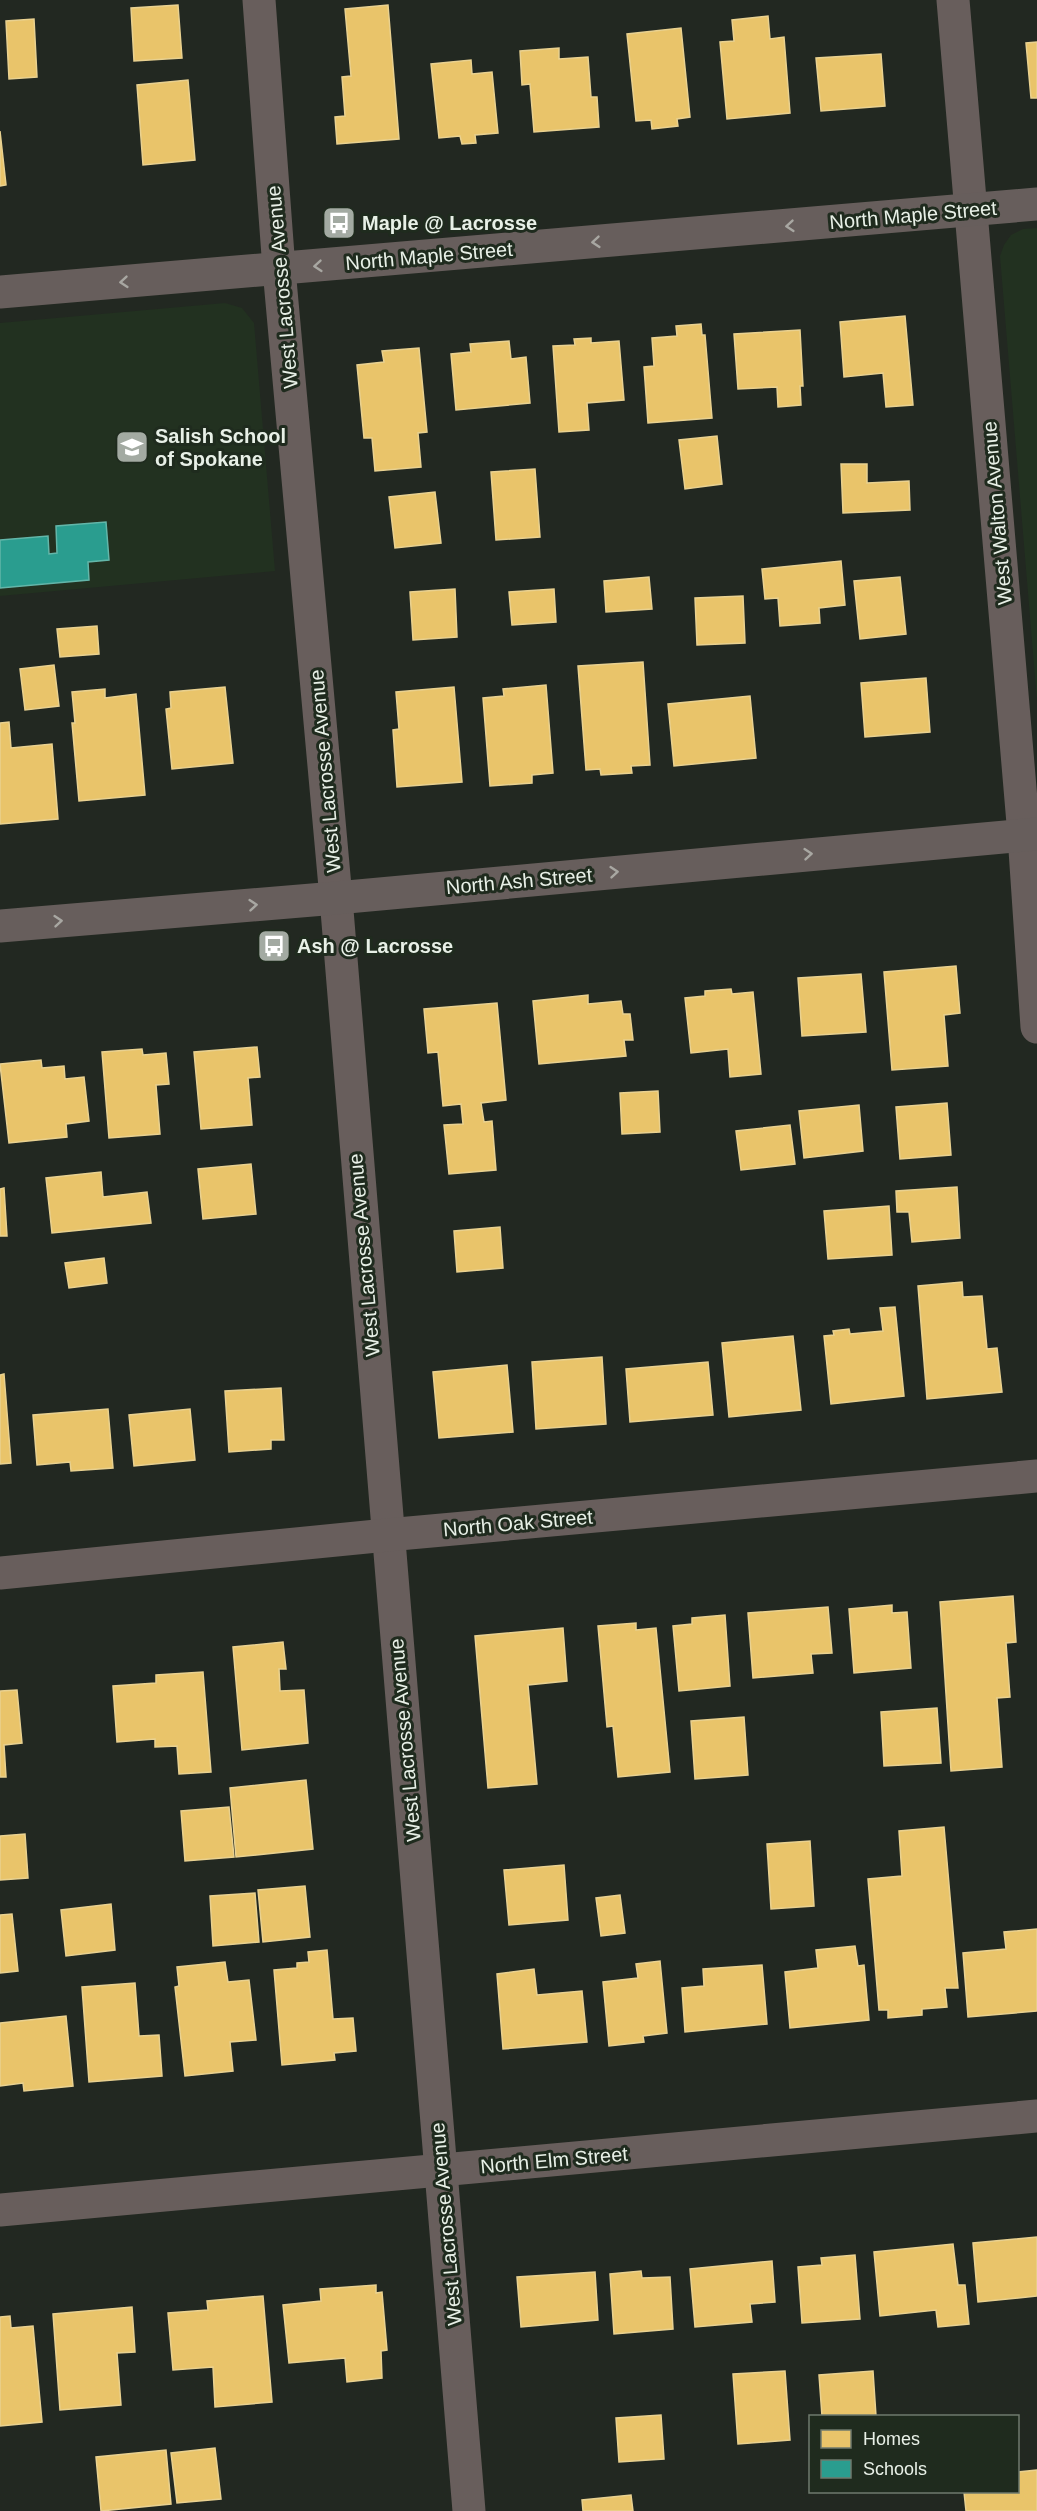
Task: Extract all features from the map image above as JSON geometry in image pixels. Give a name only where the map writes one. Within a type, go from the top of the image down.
[{"type":"main road","name":"North Maple Street","points":[[0,292],[1037,204]]},
{"type":"main road","name":"North Ash Street","points":[[0,926],[336,898],[1030,834]]},
{"type":"street","name":"West Lacrosse Avenue","points":[[259,0],[279,269],[336,898],[469,2511]]},
{"type":"street","name":"West Walton Avenue","points":[[953,0],[970,211],[1030,834],[1037,1027]]},
{"type":"street","name":"North Oak Street","points":[[0,1573],[387,1534],[1037,1476]]},
{"type":"street","name":"North Elm Street","points":[[0,2210],[1037,2116]]},
{"type":"shaded area","points":[[1037,228],[1037,701],[1000,256],[1011,235],[1023,229]]},
{"type":"shaded area","name":"Salish School of Spokane","points":[[225,303],[242,308],[254,323],[275,571],[0,596],[0,323]]},
{"type":"building: Homes","points":[[178,5],[182,58],[134,61],[131,8]]},
{"type":"building: Homes","points":[[388,5],[399,139],[337,144],[335,117],[345,116],[342,77],[351,76],[345,9]]},
{"type":"building: Homes","points":[[768,16],[770,39],[784,37],[790,113],[727,119],[720,42],[734,41],[732,20]]},
{"type":"building: Homes","points":[[34,19],[37,77],[9,79],[6,21]]},
{"type":"building: Homes","points":[[681,28],[690,117],[677,119],[678,126],[652,129],[651,120],[636,121],[627,34]]},
{"type":"building: Homes","points":[[1037,42],[1037,98],[1031,98],[1026,43]]},
{"type":"building: Homes","points":[[559,48],[559,59],[588,57],[591,97],[597,97],[599,127],[534,132],[530,84],[522,85],[520,51]]},
{"type":"building: Homes","points":[[881,54],[885,106],[821,111],[816,58]]},
{"type":"building: Homes","points":[[471,60],[472,74],[492,72],[498,133],[475,135],[476,143],[462,144],[460,136],[439,138],[431,64]]},
{"type":"building: Homes","points":[[188,80],[195,160],[143,165],[137,85]]},
{"type":"building: Homes","points":[[0,131],[6,185],[0,186]]},
{"type":"building: Homes","points":[[905,316],[913,405],[886,407],[883,373],[844,377],[840,322]]},
{"type":"building: Homes","points":[[701,324],[702,335],[705,335],[712,418],[648,423],[644,367],[654,366],[652,338],[677,336],[676,326]]},
{"type":"building: Homes","points":[[800,330],[803,386],[800,386],[801,405],[778,407],[777,387],[738,389],[734,334]]},
{"type":"building: Homes","points":[[591,338],[591,343],[619,341],[624,400],[587,403],[589,430],[559,432],[553,346],[575,345],[574,339]]},
{"type":"building: Homes","points":[[509,341],[511,359],[526,357],[530,403],[456,410],[451,354],[471,352],[470,344]]},
{"type":"building: Homes","points":[[419,348],[427,432],[418,433],[421,467],[375,471],[372,438],[364,438],[357,365],[384,362],[382,351]]},
{"type":"building: Homes","points":[[717,436],[722,484],[685,489],[679,440]]},
{"type":"building: Homes","points":[[841,464],[867,464],[867,483],[909,481],[910,510],[843,513]]},
{"type":"building: Homes","points":[[535,469],[540,537],[496,540],[491,472]]},
{"type":"building: Homes","points":[[435,492],[441,543],[395,548],[389,497]]},
{"type":"building: Homes","points":[[841,561],[845,605],[819,608],[820,623],[780,626],[778,598],[765,599],[762,569]]},
{"type":"building: Homes","points":[[649,577],[652,609],[606,612],[604,581]]},
{"type":"building: Homes","points":[[900,577],[906,634],[860,639],[854,581]]},
{"type":"building: Homes","points":[[455,589],[457,637],[413,640],[410,592]]},
{"type":"building: Homes","points":[[554,589],[556,622],[512,625],[509,592]]},
{"type":"building: Homes","points":[[743,596],[745,643],[697,645],[695,598]]},
{"type":"building: Homes","points":[[97,626],[99,654],[60,657],[57,629]]},
{"type":"building: Homes","points":[[643,662],[650,765],[631,766],[632,773],[601,775],[600,769],[586,770],[578,666]]},
{"type":"building: Homes","points":[[54,665],[59,706],[25,710],[20,669]]},
{"type":"building: Homes","points":[[926,678],[930,732],[865,737],[861,683]]},
{"type":"building: Homes","points":[[546,685],[553,773],[532,775],[532,783],[490,786],[483,698],[504,696],[503,689]]},
{"type":"building: Homes","points":[[225,687],[233,763],[172,769],[166,709],[171,708],[170,692]]},
{"type":"building: Homes","points":[[454,687],[462,782],[397,787],[393,730],[399,729],[396,692]]},
{"type":"building: Homes","points":[[105,689],[105,698],[136,694],[145,795],[79,801],[72,723],[75,723],[72,692]]},
{"type":"building: Homes","points":[[750,696],[756,758],[674,766],[668,704]]},
{"type":"building: Homes","points":[[9,722],[11,748],[52,744],[58,819],[0,824],[0,723]]},
{"type":"building: Homes","points":[[956,966],[960,1013],[944,1015],[948,1066],[892,1070],[884,972]]},
{"type":"building: Homes","points":[[861,974],[866,1032],[802,1036],[798,978]]},
{"type":"building: Homes","points":[[731,989],[732,994],[753,992],[761,1074],[730,1077],[728,1049],[691,1053],[685,998],[705,996],[705,991]]},
{"type":"building: Homes","points":[[588,995],[588,1004],[621,1001],[623,1014],[630,1014],[633,1040],[624,1040],[626,1056],[539,1064],[533,1001]]},
{"type":"building: Homes","points":[[497,1003],[506,1100],[481,1103],[484,1122],[492,1121],[496,1170],[449,1174],[444,1125],[463,1124],[461,1104],[443,1106],[438,1052],[428,1053],[424,1009]]},
{"type":"building: Homes","points":[[257,1047],[260,1077],[248,1078],[252,1125],[201,1129],[194,1052]]},
{"type":"building: Homes","points":[[142,1049],[143,1055],[166,1053],[169,1084],[156,1085],[160,1134],[109,1138],[102,1052]]},
{"type":"building: Homes","points":[[41,1060],[42,1068],[64,1066],[65,1079],[84,1077],[89,1121],[66,1124],[67,1137],[9,1143],[0,1064]]},
{"type":"building: Homes","points":[[658,1091],[660,1132],[622,1134],[620,1093]]},
{"type":"building: Homes","points":[[947,1103],[951,1155],[900,1159],[896,1107]]},
{"type":"building: Homes","points":[[859,1105],[863,1151],[804,1158],[799,1111]]},
{"type":"building: Homes","points":[[790,1125],[795,1164],[741,1170],[736,1131]]},
{"type":"building: Homes","points":[[251,1164],[256,1214],[203,1219],[198,1169]]},
{"type":"building: Homes","points":[[101,1172],[103,1197],[147,1192],[151,1223],[52,1233],[46,1178]]},
{"type":"building: Homes","points":[[957,1187],[960,1238],[912,1242],[909,1212],[897,1212],[896,1191]]},
{"type":"building: Homes","points":[[4,1188],[7,1236],[0,1236],[0,1189]]},
{"type":"building: Homes","points":[[889,1206],[892,1255],[828,1259],[824,1211]]},
{"type":"building: Homes","points":[[500,1227],[503,1268],[457,1272],[454,1231]]},
{"type":"building: Homes","points":[[104,1258],[107,1283],[69,1288],[65,1263]]},
{"type":"building: Homes","points":[[962,1282],[963,1297],[982,1296],[987,1349],[997,1348],[1002,1392],[927,1399],[918,1286]]},
{"type":"building: Homes","points":[[895,1307],[904,1396],[831,1404],[824,1336],[834,1335],[833,1331],[849,1329],[850,1334],[883,1331],[880,1308]]},
{"type":"building: Homes","points":[[793,1336],[801,1410],[729,1417],[722,1343]]},
{"type":"building: Homes","points":[[602,1357],[606,1424],[536,1429],[532,1362]]},
{"type":"building: Homes","points":[[708,1362],[713,1415],[630,1422],[626,1369]]},
{"type":"building: Homes","points":[[507,1365],[513,1432],[439,1438],[433,1372]]},
{"type":"building: Homes","points":[[4,1374],[11,1463],[0,1464],[0,1375]]},
{"type":"building: Homes","points":[[281,1388],[284,1440],[271,1440],[271,1449],[229,1452],[225,1391]]},
{"type":"building: Homes","points":[[108,1409],[113,1468],[71,1471],[70,1462],[37,1465],[33,1415]]},
{"type":"building: Homes","points":[[190,1409],[195,1460],[134,1466],[129,1415]]},
{"type":"building: Homes","points":[[1013,1596],[1016,1642],[1006,1643],[1010,1697],[997,1698],[1002,1767],[951,1771],[940,1602]]},
{"type":"building: Homes","points":[[892,1605],[892,1613],[907,1612],[911,1668],[854,1673],[849,1609]]},
{"type":"building: Homes","points":[[828,1607],[832,1653],[811,1654],[813,1673],[753,1678],[748,1613]]},
{"type":"building: Homes","points":[[725,1615],[730,1686],[679,1691],[673,1626],[692,1624],[692,1618]]},
{"type":"building: Homes","points":[[636,1623],[636,1630],[656,1628],[670,1772],[618,1777],[613,1726],[607,1727],[598,1626]]},
{"type":"building: Homes","points":[[563,1628],[567,1681],[528,1685],[537,1784],[488,1788],[475,1636]]},
{"type":"building: Homes","points":[[283,1642],[286,1669],[279,1669],[280,1691],[304,1690],[308,1743],[242,1750],[233,1647]]},
{"type":"building: Homes","points":[[203,1672],[211,1772],[179,1774],[177,1746],[155,1747],[155,1739],[117,1742],[113,1686],[156,1683],[156,1675]]},
{"type":"building: Homes","points":[[17,1690],[22,1743],[4,1745],[6,1777],[0,1777],[0,1691]]},
{"type":"building: Homes","points":[[937,1708],[941,1763],[884,1766],[881,1712]]},
{"type":"building: Homes","points":[[744,1717],[748,1775],[695,1779],[691,1721]]},
{"type":"building: Homes","points":[[306,1780],[313,1849],[236,1857],[230,1788]]},
{"type":"building: Homes","points":[[229,1807],[234,1857],[185,1861],[181,1811]]},
{"type":"building: Homes","points":[[944,1827],[958,1988],[945,1988],[947,2007],[922,2009],[922,2015],[888,2018],[888,2010],[879,2010],[868,1879],[902,1876],[899,1831]]},
{"type":"building: Homes","points":[[25,1834],[28,1878],[0,1880],[0,1836]]},
{"type":"building: Homes","points":[[810,1841],[814,1906],[771,1909],[767,1844]]},
{"type":"building: Homes","points":[[564,1865],[568,1920],[509,1925],[504,1870]]},
{"type":"building: Homes","points":[[305,1886],[310,1937],[263,1942],[258,1890]]},
{"type":"building: Homes","points":[[255,1893],[259,1942],[213,1946],[210,1896]]},
{"type":"building: Homes","points":[[620,1895],[625,1933],[601,1936],[596,1898]]},
{"type":"building: Homes","points":[[111,1904],[115,1950],[66,1956],[61,1910]]},
{"type":"building: Homes","points":[[12,1914],[18,1971],[0,1973],[0,1915]]},
{"type":"building: Homes","points":[[1037,1929],[1037,2011],[968,2017],[963,1953],[1006,1949],[1004,1932]]},
{"type":"building: Homes","points":[[855,1946],[858,1966],[864,1965],[869,2020],[790,2028],[785,1972],[818,1968],[816,1950]]},
{"type":"building: Homes","points":[[327,1950],[333,2019],[353,2018],[356,2051],[334,2053],[335,2060],[282,2065],[274,1970],[297,1968],[297,1963],[309,1962],[308,1952]]},
{"type":"building: Homes","points":[[660,1961],[667,2033],[643,2036],[644,2042],[609,2046],[603,1982],[638,1978],[636,1964]]},
{"type":"building: Homes","points":[[225,1962],[228,1982],[249,1980],[256,2040],[230,2042],[233,2071],[185,2076],[175,1987],[179,1986],[177,1967]]},
{"type":"building: Homes","points":[[762,1965],[767,2024],[685,2032],[682,1988],[704,1986],[703,1969]]},
{"type":"building: Homes","points":[[534,1969],[537,1995],[582,1991],[587,2042],[503,2049],[497,1974]]},
{"type":"building: Homes","points":[[135,1983],[139,2036],[159,2035],[162,2076],[89,2082],[82,1987]]},
{"type":"building: Homes","points":[[66,2016],[73,2086],[24,2091],[23,2083],[0,2086],[0,2023]]},
{"type":"building: Homes","points":[[1037,2237],[1037,2296],[978,2302],[973,2243]]},
{"type":"building: Homes","points":[[953,2244],[958,2285],[965,2285],[969,2324],[938,2327],[936,2310],[880,2316],[874,2252]]},
{"type":"building: Homes","points":[[855,2255],[860,2319],[802,2323],[798,2267],[822,2265],[821,2258]]},
{"type":"building: Homes","points":[[772,2261],[775,2302],[750,2304],[752,2322],[695,2327],[690,2269]]},
{"type":"building: Homes","points":[[641,2271],[642,2278],[670,2277],[673,2329],[614,2334],[610,2274]]},
{"type":"building: Homes","points":[[595,2272],[598,2320],[521,2327],[517,2277]]},
{"type":"building: Homes","points":[[376,2285],[376,2293],[382,2292],[387,2350],[381,2351],[382,2378],[347,2382],[345,2358],[289,2363],[283,2305],[321,2301],[320,2289]]},
{"type":"building: Homes","points":[[263,2296],[272,2402],[215,2407],[213,2367],[173,2370],[168,2313],[208,2310],[207,2301]]},
{"type":"building: Homes","points":[[132,2307],[135,2352],[117,2353],[121,2405],[60,2410],[53,2314]]},
{"type":"building: Homes","points":[[10,2316],[11,2328],[33,2326],[42,2422],[0,2426],[0,2317]]},
{"type":"building: Homes","points":[[785,2371],[790,2440],[738,2444],[733,2374]]},
{"type":"building: Homes","points":[[873,2371],[876,2415],[822,2415],[819,2375]]},
{"type":"building: Homes","points":[[661,2415],[664,2459],[619,2462],[616,2418]]},
{"type":"building: Homes","points":[[215,2448],[221,2499],[177,2503],[171,2453]]},
{"type":"building: Homes","points":[[166,2450],[171,2504],[101,2511],[96,2457]]},
{"type":"building: Homes","points":[[1037,2470],[1037,2511],[966,2511],[964,2493],[1019,2493],[1019,2472]]},
{"type":"building: Homes","points":[[631,2495],[633,2511],[583,2511],[582,2500]]},
{"type":"building: Schools","points":[[106,522],[109,560],[88,562],[89,580],[0,588],[0,540],[48,536],[49,554],[57,553],[56,526]]},
{"type":"place","name":"Maple @ Lacrosse","points":[[339,223]]},
{"type":"place","name":"Salish School of Spokane","points":[[132,447]]},
{"type":"place","name":"Ash @ Lacrosse","points":[[274,946]]}]
